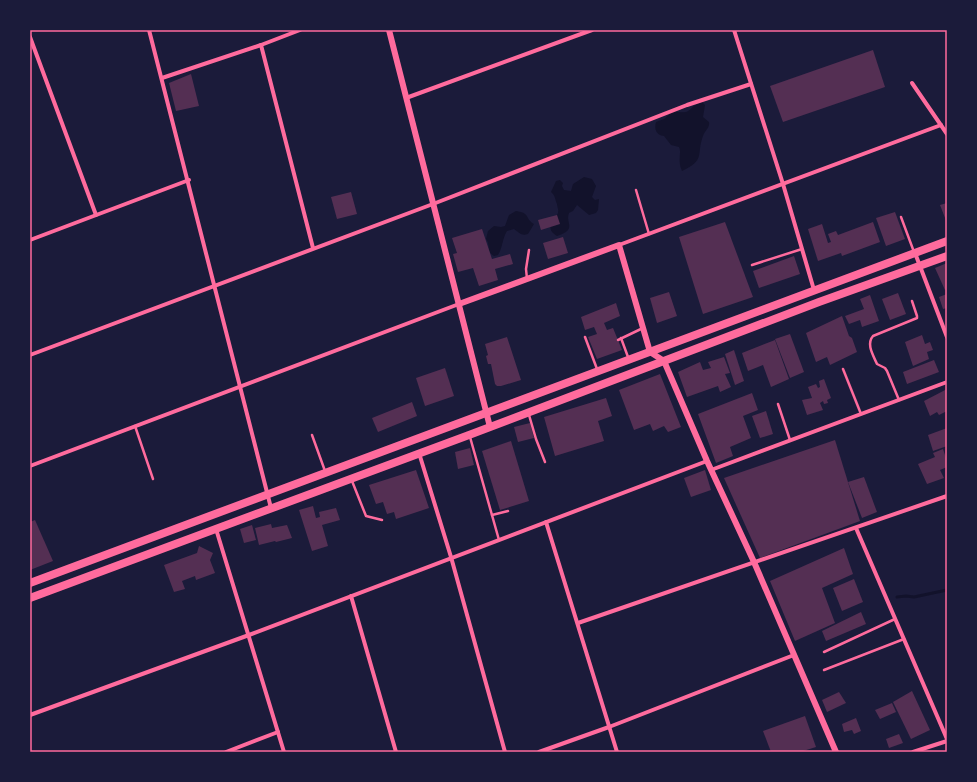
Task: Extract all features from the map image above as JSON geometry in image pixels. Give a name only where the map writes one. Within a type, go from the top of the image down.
[{"type":"highway","points":[[30,583],[947,241]]},
{"type":"highway","points":[[30,598],[469,435],[662,360],[947,256]]},
{"type":"main road","points":[[389,30],[490,427]]},
{"type":"main road","points":[[459,304],[619,245],[650,352],[662,360],[754,562],[836,752]]},
{"type":"street","points":[[149,30],[189,180],[214,286],[271,508]]},
{"type":"street","points":[[162,78],[261,45],[300,30]]},
{"type":"street","points":[[406,98],[592,30]]},
{"type":"street","points":[[734,30],[783,184],[814,290]]},
{"type":"street","points":[[30,37],[96,215]]},
{"type":"street","points":[[261,45],[313,248]]},
{"type":"street","points":[[912,83],[947,134]]},
{"type":"street","points":[[30,355],[433,204],[687,105],[751,84]]},
{"type":"street","points":[[619,245],[941,125]]},
{"type":"street","points":[[30,240],[189,180]]},
{"type":"street","points":[[915,253],[947,337]]},
{"type":"street","points":[[30,466],[459,304]]},
{"type":"street","points":[[711,470],[947,382]]},
{"type":"street","points":[[419,453],[451,557],[506,752]]},
{"type":"street","points":[[30,715],[249,635],[707,461]]},
{"type":"street","points":[[578,623],[947,496]]},
{"type":"street","points":[[546,522],[617,752]]},
{"type":"street","points":[[856,528],[896,618],[947,740],[913,752]]},
{"type":"street","points":[[216,529],[284,752]]},
{"type":"street","points":[[351,596],[396,752]]},
{"type":"street","points":[[539,752],[609,727],[794,655]]},
{"type":"street","points":[[226,752],[278,732]]},
{"type":"lane","points":[[636,190],[649,234]]},
{"type":"lane","points":[[901,217],[915,253]]},
{"type":"lane","points":[[752,265],[802,249]]},
{"type":"lane","points":[[527,279],[526,269],[529,250]]},
{"type":"lane","points":[[899,400],[887,371],[885,368],[877,364],[869,343],[873,336],[917,318],[912,301]]},
{"type":"lane","points":[[618,340],[644,328]]},
{"type":"lane","points":[[585,337],[598,371]]},
{"type":"lane","points":[[621,338],[629,360]]},
{"type":"lane","points":[[844,368],[861,414]]},
{"type":"lane","points":[[778,404],[790,440]]},
{"type":"lane","points":[[529,412],[536,438],[545,462]]},
{"type":"lane","points":[[135,426],[153,479]]},
{"type":"lane","points":[[312,435],[326,473]]},
{"type":"lane","points":[[469,435],[499,540]]},
{"type":"lane","points":[[351,478],[366,516],[382,520]]},
{"type":"lane","points":[[492,515],[508,510]]},
{"type":"lane","points":[[824,652],[896,618]]},
{"type":"lane","points":[[824,670],[905,639]]},
{"type":"shaded area","points":[[702,102],[705,105],[703,117],[709,122],[709,126],[703,136],[697,160],[690,167],[682,171],[679,147],[671,145],[664,136],[657,133],[655,127],[656,122],[664,119],[673,111],[684,112]]},
{"type":"shaded area","points":[[584,177],[592,179],[596,186],[592,197],[595,200],[599,199],[598,210],[596,213],[589,215],[577,205],[573,211],[569,213],[569,229],[557,236],[551,230],[551,225],[558,212],[555,197],[551,192],[556,181],[560,180],[563,183],[562,186],[564,190],[571,191],[573,184]]},
{"type":"shaded area","points":[[516,211],[526,214],[529,220],[534,224],[526,235],[519,233],[514,229],[507,231],[500,252],[498,255],[494,256],[489,250],[486,239],[488,231],[494,226],[505,226],[509,215]]},
{"type":"building","points":[[873,50],[885,87],[783,122],[770,86]]},
{"type":"building","points":[[191,74],[199,106],[176,111],[169,83]]},
{"type":"building","points":[[351,192],[357,214],[337,219],[331,197]]},
{"type":"building","points":[[947,203],[947,223],[940,205]]},
{"type":"building","points":[[895,212],[905,239],[886,246],[876,218]]},
{"type":"building","points":[[557,215],[560,224],[541,230],[538,220]]},
{"type":"building","points":[[725,222],[753,297],[703,314],[679,237]]},
{"type":"building","points":[[873,222],[880,242],[842,256],[841,253],[818,261],[808,229],[822,224],[828,243],[831,242],[828,234],[836,231],[838,235]]},
{"type":"building","points":[[482,229],[492,259],[510,254],[513,264],[495,269],[498,280],[479,286],[473,268],[458,272],[453,254],[457,253],[452,238]]},
{"type":"building","points":[[563,237],[568,253],[548,259],[543,243]]},
{"type":"building","points":[[794,256],[800,274],[759,288],[753,271]]},
{"type":"building","points":[[947,263],[947,289],[945,290],[935,268]]},
{"type":"building","points":[[669,292],[677,316],[657,323],[650,298]]},
{"type":"building","points":[[898,293],[906,314],[890,320],[882,299]]},
{"type":"building","points":[[947,294],[947,308],[943,309],[939,297]]},
{"type":"building","points":[[870,295],[879,321],[862,327],[860,320],[849,324],[845,316],[864,309],[860,299]]},
{"type":"building","points":[[616,303],[620,316],[604,323],[607,330],[613,328],[622,350],[597,359],[588,337],[597,334],[594,327],[585,330],[581,317]]},
{"type":"building","points":[[842,316],[849,336],[852,338],[857,352],[830,365],[827,357],[816,362],[806,333]]},
{"type":"building","points":[[790,334],[804,372],[790,378],[775,339]]},
{"type":"building","points":[[922,335],[925,344],[930,342],[933,350],[927,352],[929,359],[913,366],[905,342]]},
{"type":"building","points":[[507,337],[521,380],[497,386],[495,384],[491,364],[488,364],[486,356],[488,355],[485,344]]},
{"type":"building","points":[[775,340],[789,379],[771,387],[763,365],[748,371],[742,353]]},
{"type":"building","points":[[734,350],[744,381],[735,385],[725,354]]},
{"type":"building","points":[[724,357],[730,373],[725,374],[731,387],[720,392],[718,386],[687,397],[678,372],[700,362],[703,370],[711,368],[708,362]]},
{"type":"building","points":[[934,360],[939,372],[907,384],[903,372]]},
{"type":"building","points":[[445,368],[454,396],[425,406],[416,378]]},
{"type":"building","points":[[660,374],[681,427],[668,432],[664,426],[653,431],[650,424],[634,430],[619,390]]},
{"type":"building","points":[[824,379],[831,398],[827,400],[828,403],[824,404],[823,401],[820,403],[823,410],[807,415],[802,400],[812,398],[808,387],[816,384],[818,388],[820,387],[819,381]]},
{"type":"building","points":[[947,389],[947,411],[939,415],[937,412],[930,416],[924,401]]},
{"type":"building","points":[[752,393],[758,410],[743,416],[751,438],[730,447],[733,456],[716,463],[698,414]]},
{"type":"building","points":[[606,398],[612,416],[598,421],[604,441],[555,456],[544,417]]},
{"type":"building","points":[[412,402],[417,416],[378,432],[372,418]]},
{"type":"building","points":[[766,411],[773,434],[760,438],[752,416]]},
{"type":"building","points":[[530,423],[534,438],[518,442],[514,427]]},
{"type":"building","points":[[947,428],[947,446],[933,451],[928,435]]},
{"type":"building","points":[[835,440],[860,521],[760,558],[724,478]]},
{"type":"building","points":[[511,441],[529,501],[500,510],[482,451]]},
{"type":"building","points":[[470,448],[474,465],[458,469],[455,452]]},
{"type":"building","points":[[943,449],[947,461],[947,467],[940,470],[944,478],[927,484],[918,464],[935,457],[933,453]]},
{"type":"building","points":[[416,470],[429,508],[396,519],[394,512],[387,514],[383,502],[376,504],[369,485]]},
{"type":"building","points":[[705,470],[711,490],[691,497],[684,478]]},
{"type":"building","points":[[864,477],[877,512],[862,518],[848,482]]},
{"type":"building","points":[[313,506],[316,518],[320,517],[319,512],[336,508],[340,520],[322,525],[328,546],[312,551],[299,510]]},
{"type":"building","points":[[35,520],[53,561],[30,570],[30,522]]},
{"type":"building","points":[[271,524],[272,528],[287,525],[292,538],[259,545],[255,528]]},
{"type":"building","points":[[252,525],[256,540],[244,543],[240,529]]},
{"type":"building","points":[[199,546],[213,553],[210,560],[215,573],[196,580],[195,576],[182,581],[185,589],[174,592],[164,565],[197,553]]},
{"type":"building","points":[[844,548],[853,574],[822,588],[835,623],[795,641],[770,581]]},
{"type":"building","points":[[854,579],[863,602],[842,611],[833,588]]},
{"type":"building","points":[[861,612],[866,624],[826,641],[822,631]]},
{"type":"building","points":[[912,691],[930,730],[911,739],[893,702]]},
{"type":"building","points":[[839,692],[846,703],[827,712],[822,700]]},
{"type":"building","points":[[892,703],[896,712],[880,719],[875,710]]},
{"type":"building","points":[[805,716],[816,747],[800,752],[771,752],[763,731]]},
{"type":"building","points":[[856,718],[861,731],[854,734],[852,730],[844,732],[842,724]]},
{"type":"building","points":[[899,734],[903,743],[889,748],[886,739]]},
{"type":"waterway","points":[[897,597],[914,597],[947,590]]}]
